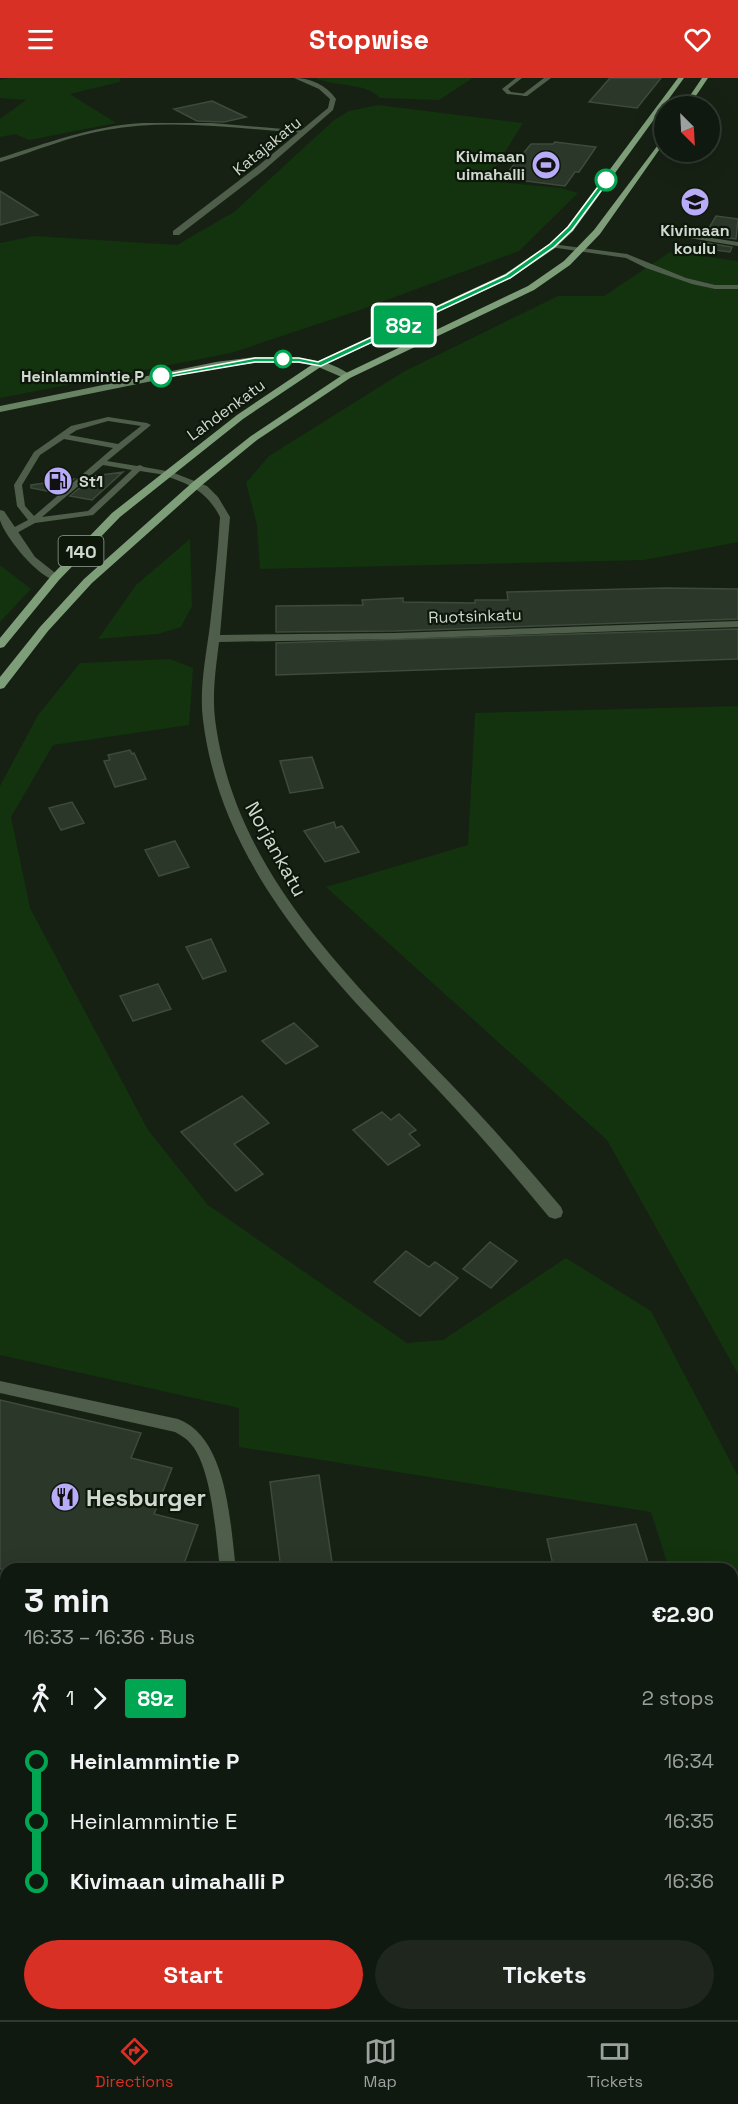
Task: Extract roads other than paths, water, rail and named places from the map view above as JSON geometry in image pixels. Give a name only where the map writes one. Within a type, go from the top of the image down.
[{"type":"main road","name":"Lahdenkatu","points":[[2,642],[55,579],[116,515],[240,417],[319,364],[508,276],[552,246],[570,229],[681,78]]},
{"type":"main road","points":[[693,96],[705,78]]},
{"type":"main road","name":"140","points":[[0,686],[44,629],[88,581],[198,483],[254,438],[347,376],[531,288],[567,263],[597,232],[654,153]]},
{"type":"street","name":"Katajakatu","points":[[176,233],[331,109],[333,99],[328,92],[297,78]]},
{"type":"street","points":[[525,95],[548,78]]},
{"type":"street","points":[[0,409],[216,365],[279,359],[319,364],[347,376]]},
{"type":"street","name":"Norjankatu","points":[[168,474],[198,483],[217,501],[225,517],[210,668],[208,717],[214,763],[247,844],[275,896],[316,949],[509,1156],[555,1212]]},
{"type":"street","points":[[0,516],[31,559],[55,579]]},
{"type":"street","name":"Ruotsinkatu","points":[[214,639],[738,624]]},
{"type":"lane","points":[[519,78],[505,89],[509,93],[525,95]]},
{"type":"lane","points":[[0,160],[88,132],[121,126],[173,125],[305,131]]},
{"type":"lane","points":[[673,234],[738,244]]},
{"type":"lane","points":[[552,246],[637,259],[643,265],[655,270],[703,286],[738,287]]},
{"type":"lane","points":[[12,532],[33,521],[147,425],[108,419],[74,428],[37,454],[18,485],[21,506],[33,521]]},
{"type":"lane","points":[[63,436],[119,447]]},
{"type":"lane","points":[[101,462],[140,467],[168,474]]},
{"type":"lane","points":[[33,521],[90,513],[140,467]]},
{"type":"lane","points":[[0,1387],[178,1426],[196,1439],[207,1459],[219,1500],[227,1563]]},
{"type":"place","name":"Kivimaan uimahalli","points":[[546,165]]},
{"type":"place","name":"Kivimaan koulu","points":[[695,202]]},
{"type":"place","name":"Heinlammintie P","points":[[161,376]]},
{"type":"place","name":"St1","points":[[58,481]]},
{"type":"place","name":"Hesburger","points":[[65,1497]]}]
